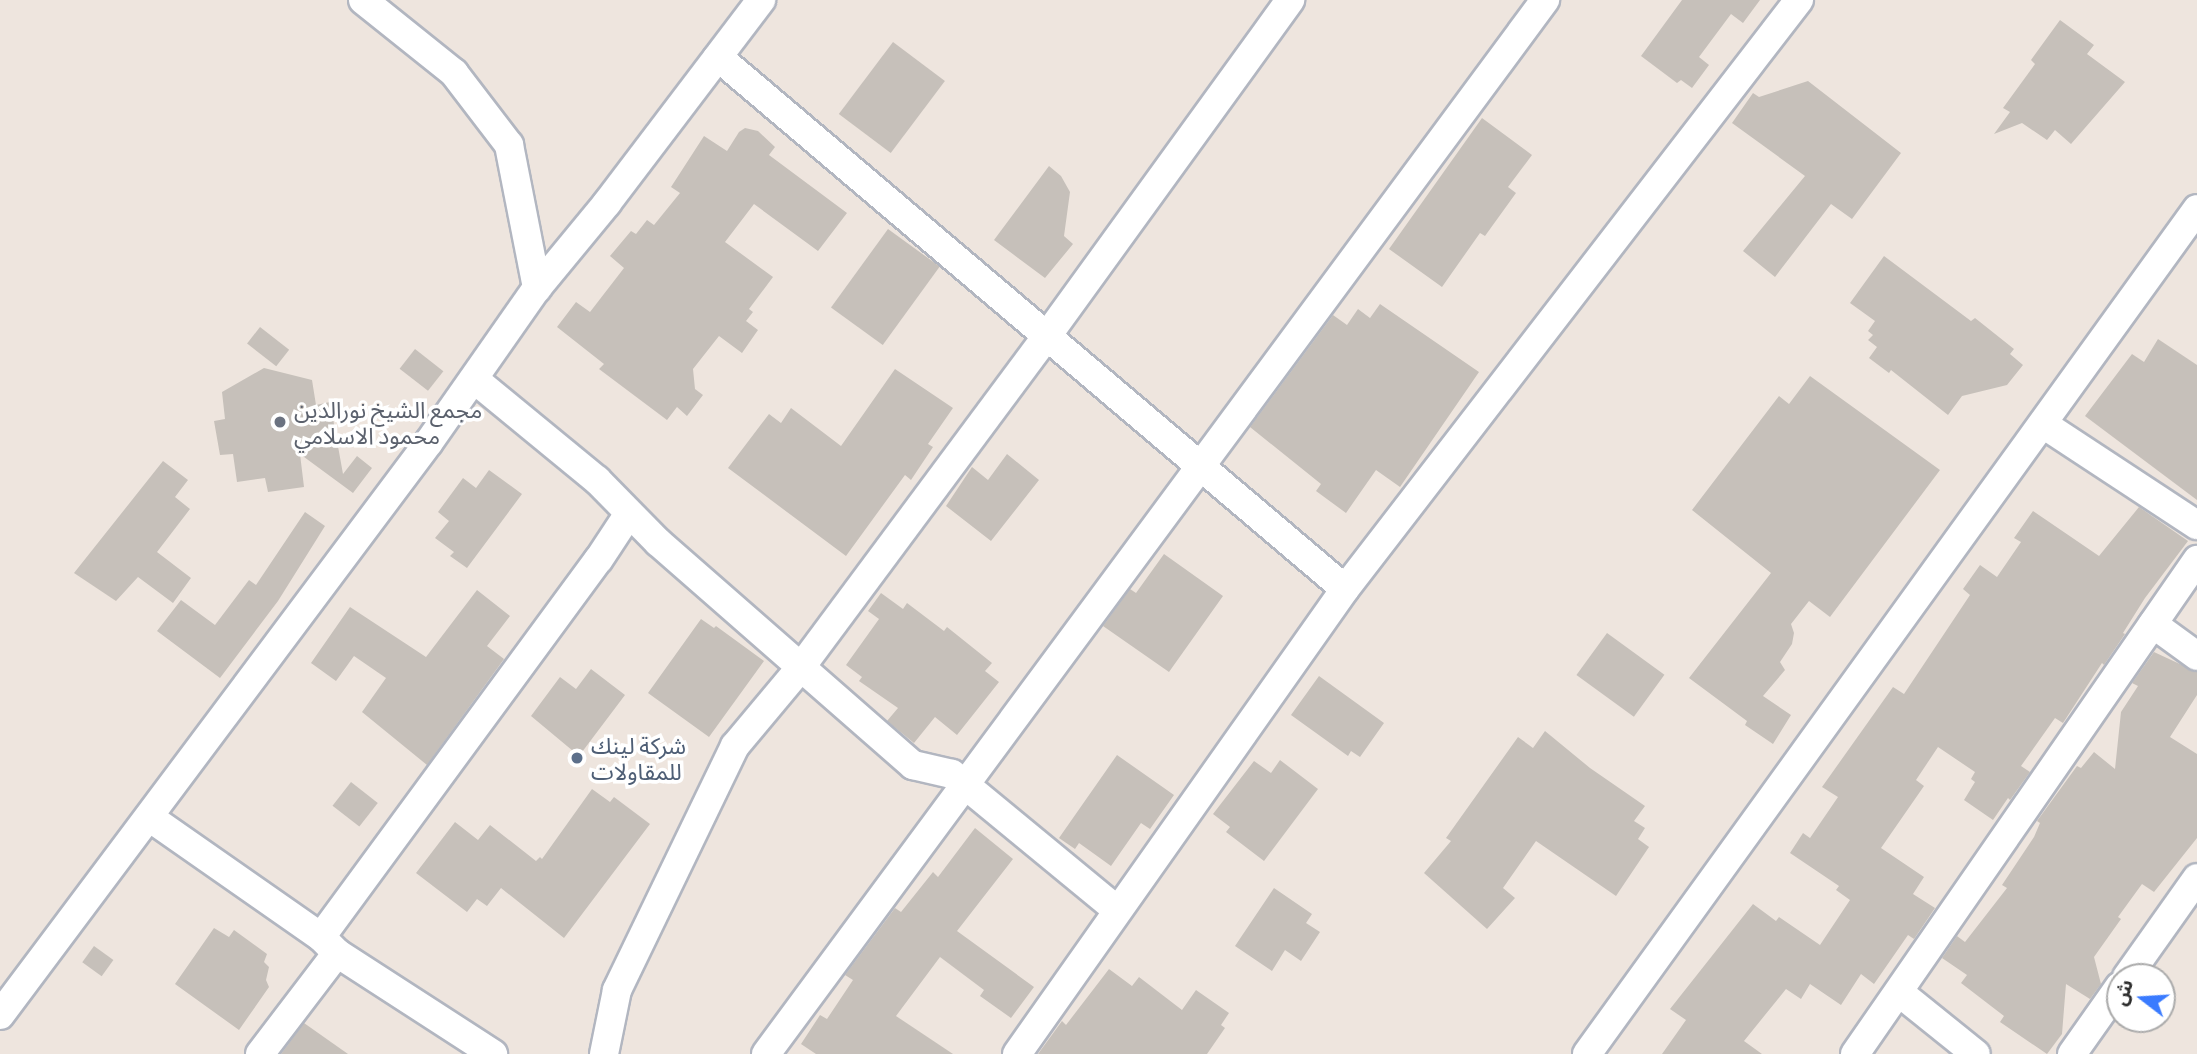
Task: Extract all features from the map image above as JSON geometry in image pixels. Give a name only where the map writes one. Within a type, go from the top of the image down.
[{"type":"street","points":[[363,0],[454,73],[509,145],[537,288]]},
{"type":"street","points":[[0,1015],[474,379],[537,288],[607,203],[761,0]]},
{"type":"street","points":[[604,1054],[617,990],[735,746],[802,667],[1047,336],[1290,0]]},
{"type":"street","points":[[766,1054],[1545,0]]},
{"type":"street","points":[[1017,1054],[1345,589],[1799,0]]},
{"type":"street","points":[[718,57],[1345,589]]},
{"type":"street","points":[[1587,1054],[2197,209]]},
{"type":"street","points":[[474,379],[597,480],[628,515],[913,765],[952,774],[1117,910]]},
{"type":"street","points":[[2043,424],[2197,525]]},
{"type":"street","points":[[260,1054],[329,945],[628,515]]},
{"type":"street","points":[[1855,1054],[1900,993],[2197,560]]},
{"type":"street","points":[[2153,624],[2197,656]]},
{"type":"street","points":[[149,817],[329,945],[493,1054]]},
{"type":"street","points":[[2137,963],[2197,878]]},
{"type":"street","points":[[1900,993],[1976,1054]]},
{"type":"street","points":[[2072,1054],[2106,1006]]},
{"type":"building","points":[[1682,0],[1760,0],[1743,23],[1731,14],[1699,57],[1709,65],[1692,88],[1681,80],[1677,83],[1641,56]]},
{"type":"building","points":[[2060,20],[2094,45],[2087,54],[2125,82],[2071,144],[2055,130],[2047,140],[2022,123],[1994,134],[2010,112],[2003,108],[2035,64],[2031,60]]},
{"type":"building","points":[[893,42],[945,81],[891,153],[839,114]]},
{"type":"building","points":[[1808,81],[1901,153],[1852,219],[1831,204],[1775,277],[1743,251],[1805,176],[1732,123],[1753,93],[1759,97]]},
{"type":"building","points":[[1482,118],[1532,155],[1508,187],[1516,193],[1485,236],[1480,233],[1442,287],[1389,249]]},
{"type":"building","points":[[745,128],[758,131],[775,147],[769,155],[847,213],[818,251],[754,204],[725,242],[773,277],[749,309],[753,312],[746,321],[758,330],[742,353],[719,336],[693,369],[695,389],[703,395],[687,416],[677,407],[667,420],[599,369],[604,364],[557,327],[576,302],[590,312],[624,268],[610,256],[631,231],[636,234],[647,220],[654,225],[680,193],[671,187],[704,136],[727,151],[739,132]]},
{"type":"building","points":[[1049,166],[1061,176],[1070,192],[1064,236],[1073,244],[1045,278],[994,240]]},
{"type":"building","points":[[888,229],[940,267],[883,345],[831,307]]},
{"type":"building","points":[[1884,256],[1971,321],[1975,318],[2014,349],[2010,354],[2023,365],[2007,385],[1962,396],[1948,415],[1891,370],[1889,373],[1869,358],[1877,347],[1868,340],[1873,335],[1868,331],[1875,321],[1850,303]]},
{"type":"building","points":[[1380,304],[1479,372],[1400,487],[1376,470],[1346,513],[1316,491],[1321,484],[1250,427],[1333,315],[1347,325],[1358,309],[1370,318]]},
{"type":"building","points":[[260,327],[289,350],[276,366],[247,344]]},
{"type":"building","points":[[2158,339],[2197,365],[2197,500],[2085,416],[2132,354],[2144,362]]},
{"type":"building","points":[[415,349],[443,371],[428,391],[400,369]]},
{"type":"building","points":[[264,368],[312,380],[316,405],[330,402],[343,474],[357,456],[372,468],[353,493],[300,454],[304,487],[268,492],[265,478],[237,482],[233,454],[220,455],[214,421],[225,419],[222,392]]},
{"type":"building","points":[[895,369],[953,408],[928,444],[933,447],[911,480],[905,475],[846,556],[728,468],[769,414],[781,423],[791,408],[841,446]]},
{"type":"building","points":[[1810,376],[1940,470],[1830,617],[1809,601],[1791,624],[1794,633],[1792,644],[1780,662],[1785,670],[1763,696],[1791,715],[1773,744],[1745,725],[1747,721],[1689,678],[1771,573],[1692,510],[1779,396],[1789,404]]},
{"type":"building","points":[[1007,454],[1039,480],[991,541],[946,506],[972,467],[988,480]]},
{"type":"building","points":[[163,461],[188,480],[175,497],[190,509],[157,552],[191,578],[173,603],[138,577],[116,601],[74,573]]},
{"type":"building","points":[[489,470],[522,494],[467,568],[450,556],[454,552],[435,538],[449,521],[438,512],[463,478],[476,488]]},
{"type":"building","points":[[2139,507],[2188,541],[2145,598],[2123,633],[2125,634],[2104,665],[2102,663],[2063,723],[2055,718],[2021,766],[2030,772],[2010,800],[2008,798],[1993,820],[1964,800],[1975,782],[1971,779],[1975,772],[1938,747],[1916,780],[1924,786],[1881,848],[1924,877],[1913,894],[1935,908],[1914,939],[1908,935],[1874,984],[1861,974],[1841,1005],[1810,984],[1801,999],[1786,989],[1744,1041],[1762,1054],[1662,1054],[1686,1020],[1670,1009],[1753,904],[1776,921],[1779,917],[1820,945],[1850,900],[1836,890],[1839,886],[1790,853],[1803,833],[1810,838],[1838,797],[1822,787],[1893,687],[1904,694],[1970,595],[1963,589],[1980,565],[1997,577],[2021,542],[2014,538],[2033,511],[2099,556]]},
{"type":"building","points":[[305,512],[325,526],[278,601],[220,678],[157,631],[181,600],[215,625],[249,580],[256,585]]},
{"type":"building","points":[[1164,554],[1223,596],[1169,672],[1103,626],[1130,589],[1136,593]]},
{"type":"building","points":[[477,590],[510,616],[487,646],[504,659],[427,765],[362,712],[386,678],[354,656],[336,681],[311,663],[350,607],[426,657]]},
{"type":"building","points":[[881,593],[903,609],[907,603],[944,631],[947,627],[992,663],[985,671],[999,682],[957,735],[935,717],[914,743],[887,721],[898,708],[859,681],[862,677],[846,665],[879,619],[868,611]]},
{"type":"building","points":[[701,619],[714,628],[716,626],[764,661],[709,737],[648,693]]},
{"type":"building","points":[[1607,633],[1664,675],[1634,717],[1576,675]]},
{"type":"building","points":[[2154,652],[2197,672],[2197,695],[2170,737],[2197,754],[2197,838],[2154,892],[2142,884],[2118,917],[2121,919],[2094,957],[2101,984],[2090,999],[2066,984],[2062,1034],[2047,1054],[2000,1022],[2004,1016],[1961,983],[1967,975],[1942,958],[1957,936],[1965,942],[2007,888],[2002,885],[2034,837],[2040,823],[2037,821],[2077,766],[2081,768],[2094,752],[2115,769],[2121,712],[2138,686],[2132,683]]},
{"type":"building","points":[[591,669],[625,695],[579,756],[531,716],[560,677],[576,689]]},
{"type":"building","points":[[1319,676],[1384,723],[1360,757],[1351,751],[1348,756],[1291,715]]},
{"type":"building","points":[[1545,731],[1590,768],[1645,806],[1634,821],[1645,828],[1638,839],[1649,847],[1616,896],[1536,841],[1503,888],[1515,898],[1487,929],[1424,873],[1451,841],[1446,838],[1518,737],[1533,748]]},
{"type":"building","points":[[1117,755],[1174,795],[1150,829],[1141,823],[1111,866],[1079,843],[1075,849],[1059,838]]},
{"type":"building","points":[[1280,760],[1318,789],[1264,861],[1226,832],[1230,827],[1213,814],[1254,761],[1271,773]]},
{"type":"building","points":[[351,782],[378,803],[359,827],[333,806]]},
{"type":"building","points":[[592,789],[610,802],[614,797],[650,824],[564,938],[501,888],[487,906],[477,899],[467,912],[416,873],[455,822],[478,840],[490,825],[536,861],[540,857],[542,859]]},
{"type":"building","points":[[975,828],[1013,859],[957,931],[1034,987],[1011,1018],[980,996],[984,990],[940,957],[896,1016],[953,1054],[816,1054],[801,1044],[820,1015],[827,1019],[853,980],[845,975],[895,908],[901,912],[933,872],[938,877]]},
{"type":"building","points":[[1274,888],[1312,914],[1306,923],[1320,932],[1301,961],[1285,950],[1272,971],[1235,946]]},
{"type":"building","points":[[214,928],[229,937],[234,930],[267,954],[264,962],[269,967],[266,980],[269,987],[239,1030],[175,984]]},
{"type":"building","points":[[94,946],[113,960],[102,976],[82,962]]},
{"type":"building","points":[[1109,969],[1132,986],[1139,977],[1182,1010],[1196,990],[1229,1013],[1221,1025],[1225,1028],[1207,1054],[1038,1054],[1062,1021],[1066,1025]]},
{"type":"building","points":[[304,1023],[348,1054],[281,1054]]},
{"type":"place","name":"مجمع الشيخ نورالدين محمود الاسلامي","points":[[280,422]]},
{"type":"place","name":"شركة لينك للمقاولات","points":[[577,758]]}]
